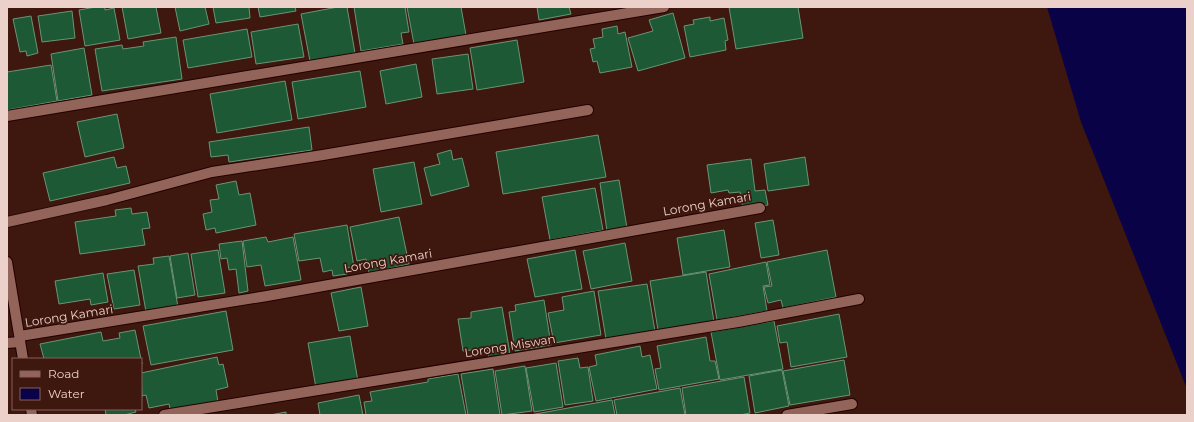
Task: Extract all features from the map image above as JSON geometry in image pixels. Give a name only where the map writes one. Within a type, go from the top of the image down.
[{"type":"street","points":[[7,116],[664,7]]},
{"type":"street","points":[[7,222],[107,200],[212,172],[323,155],[588,110]]},
{"type":"street","name":"Lorong Kamari","points":[[7,343],[20,339],[760,208]]},
{"type":"street","points":[[7,262],[23,358]]},
{"type":"street","name":"Lorong Miswan","points":[[164,415],[722,324],[859,299]]},
{"type":"street","points":[[787,415],[852,404]]},
{"type":"water","points":[[1047,7],[1187,7],[1187,389],[1081,122]]},
{"type":"building","points":[[105,7],[105,10],[114,8],[120,40],[85,46],[79,10]]},
{"type":"building","points":[[122,7],[156,7],[161,33],[128,39]]},
{"type":"building","points":[[175,7],[205,7],[209,24],[180,31]]},
{"type":"building","points":[[213,7],[249,7],[250,18],[216,23]]},
{"type":"building","points":[[258,7],[295,7],[296,11],[260,17]]},
{"type":"building","points":[[338,7],[347,7],[355,53],[310,61],[301,14]]},
{"type":"building","points":[[354,7],[405,7],[409,32],[401,33],[403,44],[361,51]]},
{"type":"building","points":[[407,7],[461,7],[466,35],[414,44]]},
{"type":"building","points":[[537,7],[569,7],[571,14],[539,20]]},
{"type":"building","points":[[729,7],[798,7],[803,38],[736,49]]},
{"type":"building","points":[[72,11],[75,38],[42,42],[38,16]]},
{"type":"building","points":[[673,13],[685,58],[638,71],[628,38],[653,31],[649,20]]},
{"type":"building","points":[[31,16],[38,53],[27,56],[26,51],[20,52],[13,19]]},
{"type":"building","points":[[710,17],[710,21],[724,18],[728,40],[725,41],[726,50],[690,57],[684,26],[694,24],[693,20]]},
{"type":"building","points":[[298,24],[304,57],[256,64],[251,32]]},
{"type":"building","points":[[617,26],[618,34],[625,32],[632,67],[600,73],[597,61],[593,62],[590,49],[595,48],[593,39],[603,37],[602,29]]},
{"type":"building","points":[[247,29],[252,57],[188,68],[183,40]]},
{"type":"building","points":[[176,37],[182,79],[102,91],[95,49],[122,45],[123,49],[144,46],[143,42]]},
{"type":"building","points":[[517,40],[524,82],[477,90],[470,48]]},
{"type":"building","points":[[84,48],[92,95],[58,101],[51,54]]},
{"type":"building","points":[[468,54],[473,89],[437,94],[432,59]]},
{"type":"building","points":[[416,64],[422,97],[386,104],[380,71]]},
{"type":"building","points":[[51,65],[57,101],[7,110],[7,72]]},
{"type":"building","points":[[360,71],[366,107],[298,119],[292,82]]},
{"type":"building","points":[[285,81],[292,120],[217,133],[210,94]]},
{"type":"building","points":[[117,114],[124,148],[85,157],[77,122]]},
{"type":"building","points":[[309,127],[312,150],[229,162],[228,155],[211,157],[209,142]]},
{"type":"building","points":[[598,135],[606,177],[503,194],[496,152]]},
{"type":"building","points":[[451,150],[453,160],[462,158],[469,186],[431,196],[424,168],[440,164],[437,154]]},
{"type":"building","points":[[114,157],[117,168],[126,166],[130,183],[50,201],[43,173]]},
{"type":"building","points":[[805,157],[809,185],[768,191],[764,164]]},
{"type":"building","points":[[751,159],[755,191],[765,190],[768,205],[743,209],[740,192],[729,193],[728,190],[711,193],[707,165]]},
{"type":"building","points":[[414,162],[422,204],[381,212],[373,169]]},
{"type":"building","points":[[619,180],[627,228],[607,231],[600,183]]},
{"type":"building","points":[[236,181],[239,195],[250,193],[256,225],[216,233],[215,228],[206,230],[203,214],[212,212],[210,200],[219,199],[216,185]]},
{"type":"building","points":[[595,188],[603,230],[550,240],[542,197]]},
{"type":"building","points":[[131,208],[132,214],[147,212],[150,228],[142,229],[145,245],[80,254],[75,222],[116,216],[115,210]]},
{"type":"building","points":[[399,217],[409,264],[369,273],[366,259],[357,261],[350,227]]},
{"type":"building","points":[[773,220],[779,255],[761,258],[755,223]]},
{"type":"building","points":[[347,225],[354,267],[346,268],[347,274],[333,276],[332,270],[323,272],[320,258],[299,261],[294,234]]},
{"type":"building","points":[[724,230],[730,267],[683,275],[677,238]]},
{"type":"building","points":[[266,237],[268,242],[293,237],[301,280],[265,286],[261,265],[247,267],[243,241]]},
{"type":"building","points":[[242,241],[248,291],[239,293],[236,269],[229,270],[227,258],[221,259],[219,244]]},
{"type":"building","points":[[625,243],[632,281],[591,289],[583,251]]},
{"type":"building","points":[[218,250],[225,293],[198,297],[191,254]]},
{"type":"building","points":[[575,250],[582,289],[535,297],[527,259]]},
{"type":"building","points":[[827,250],[836,297],[783,308],[781,300],[768,303],[764,287],[772,286],[767,262]]},
{"type":"building","points":[[188,253],[195,295],[177,298],[170,256]]},
{"type":"building","points":[[169,256],[178,307],[146,312],[138,266],[154,264],[153,258]]},
{"type":"building","points":[[766,262],[770,285],[763,286],[767,311],[717,320],[709,274]]},
{"type":"building","points":[[134,270],[140,305],[114,309],[107,274]]},
{"type":"building","points":[[706,272],[714,322],[658,330],[650,281]]},
{"type":"building","points":[[103,273],[108,302],[91,305],[90,299],[59,304],[55,281]]},
{"type":"building","points":[[647,284],[655,331],[606,339],[598,291]]},
{"type":"building","points":[[361,287],[368,326],[339,331],[331,293]]},
{"type":"building","points":[[594,291],[601,335],[554,343],[548,313],[564,310],[562,297]]},
{"type":"building","points":[[544,300],[551,345],[515,351],[509,312],[516,311],[515,305]]},
{"type":"building","points":[[502,307],[510,354],[489,358],[487,348],[463,351],[458,319],[471,318],[471,312]]},
{"type":"building","points":[[226,311],[233,350],[151,365],[143,326]]},
{"type":"building","points":[[839,314],[847,357],[791,367],[787,342],[780,343],[777,326]]},
{"type":"building","points":[[774,321],[783,369],[720,380],[711,332]]},
{"type":"building","points":[[135,330],[141,358],[44,358],[40,344],[101,332],[103,341],[120,338],[119,333]]},
{"type":"building","points":[[350,336],[358,381],[316,388],[308,343]]},
{"type":"building","points":[[706,337],[710,361],[715,361],[719,379],[659,390],[655,369],[661,368],[657,346]]},
{"type":"building","points":[[640,346],[642,357],[650,355],[657,389],[596,401],[589,367],[597,365],[595,355]]},
{"type":"building","points":[[217,357],[219,365],[223,364],[228,387],[216,390],[218,402],[171,413],[169,404],[149,408],[146,395],[142,396],[142,373]]},
{"type":"building","points":[[578,358],[580,368],[588,367],[593,401],[565,405],[558,361]]},
{"type":"building","points":[[844,360],[850,395],[790,405],[783,371]]},
{"type":"building","points":[[556,363],[563,407],[534,412],[526,368]]},
{"type":"building","points":[[525,366],[532,411],[502,415],[495,371]]},
{"type":"building","points":[[493,369],[500,415],[468,415],[461,374]]},
{"type":"building","points":[[782,370],[789,406],[755,413],[749,376]]},
{"type":"building","points":[[458,374],[466,415],[366,415],[364,402],[372,401],[370,392],[428,382],[428,379]]},
{"type":"building","points":[[744,377],[750,413],[740,415],[686,415],[682,388]]},
{"type":"building","points":[[680,388],[685,415],[617,415],[614,400]]},
{"type":"building","points":[[359,395],[363,415],[320,415],[318,403]]},
{"type":"building","points":[[612,400],[615,415],[530,415]]},
{"type":"building","points":[[105,410],[135,410],[136,412],[124,415],[106,415]]},
{"type":"building","points":[[286,412],[286,415],[270,415]]}]
